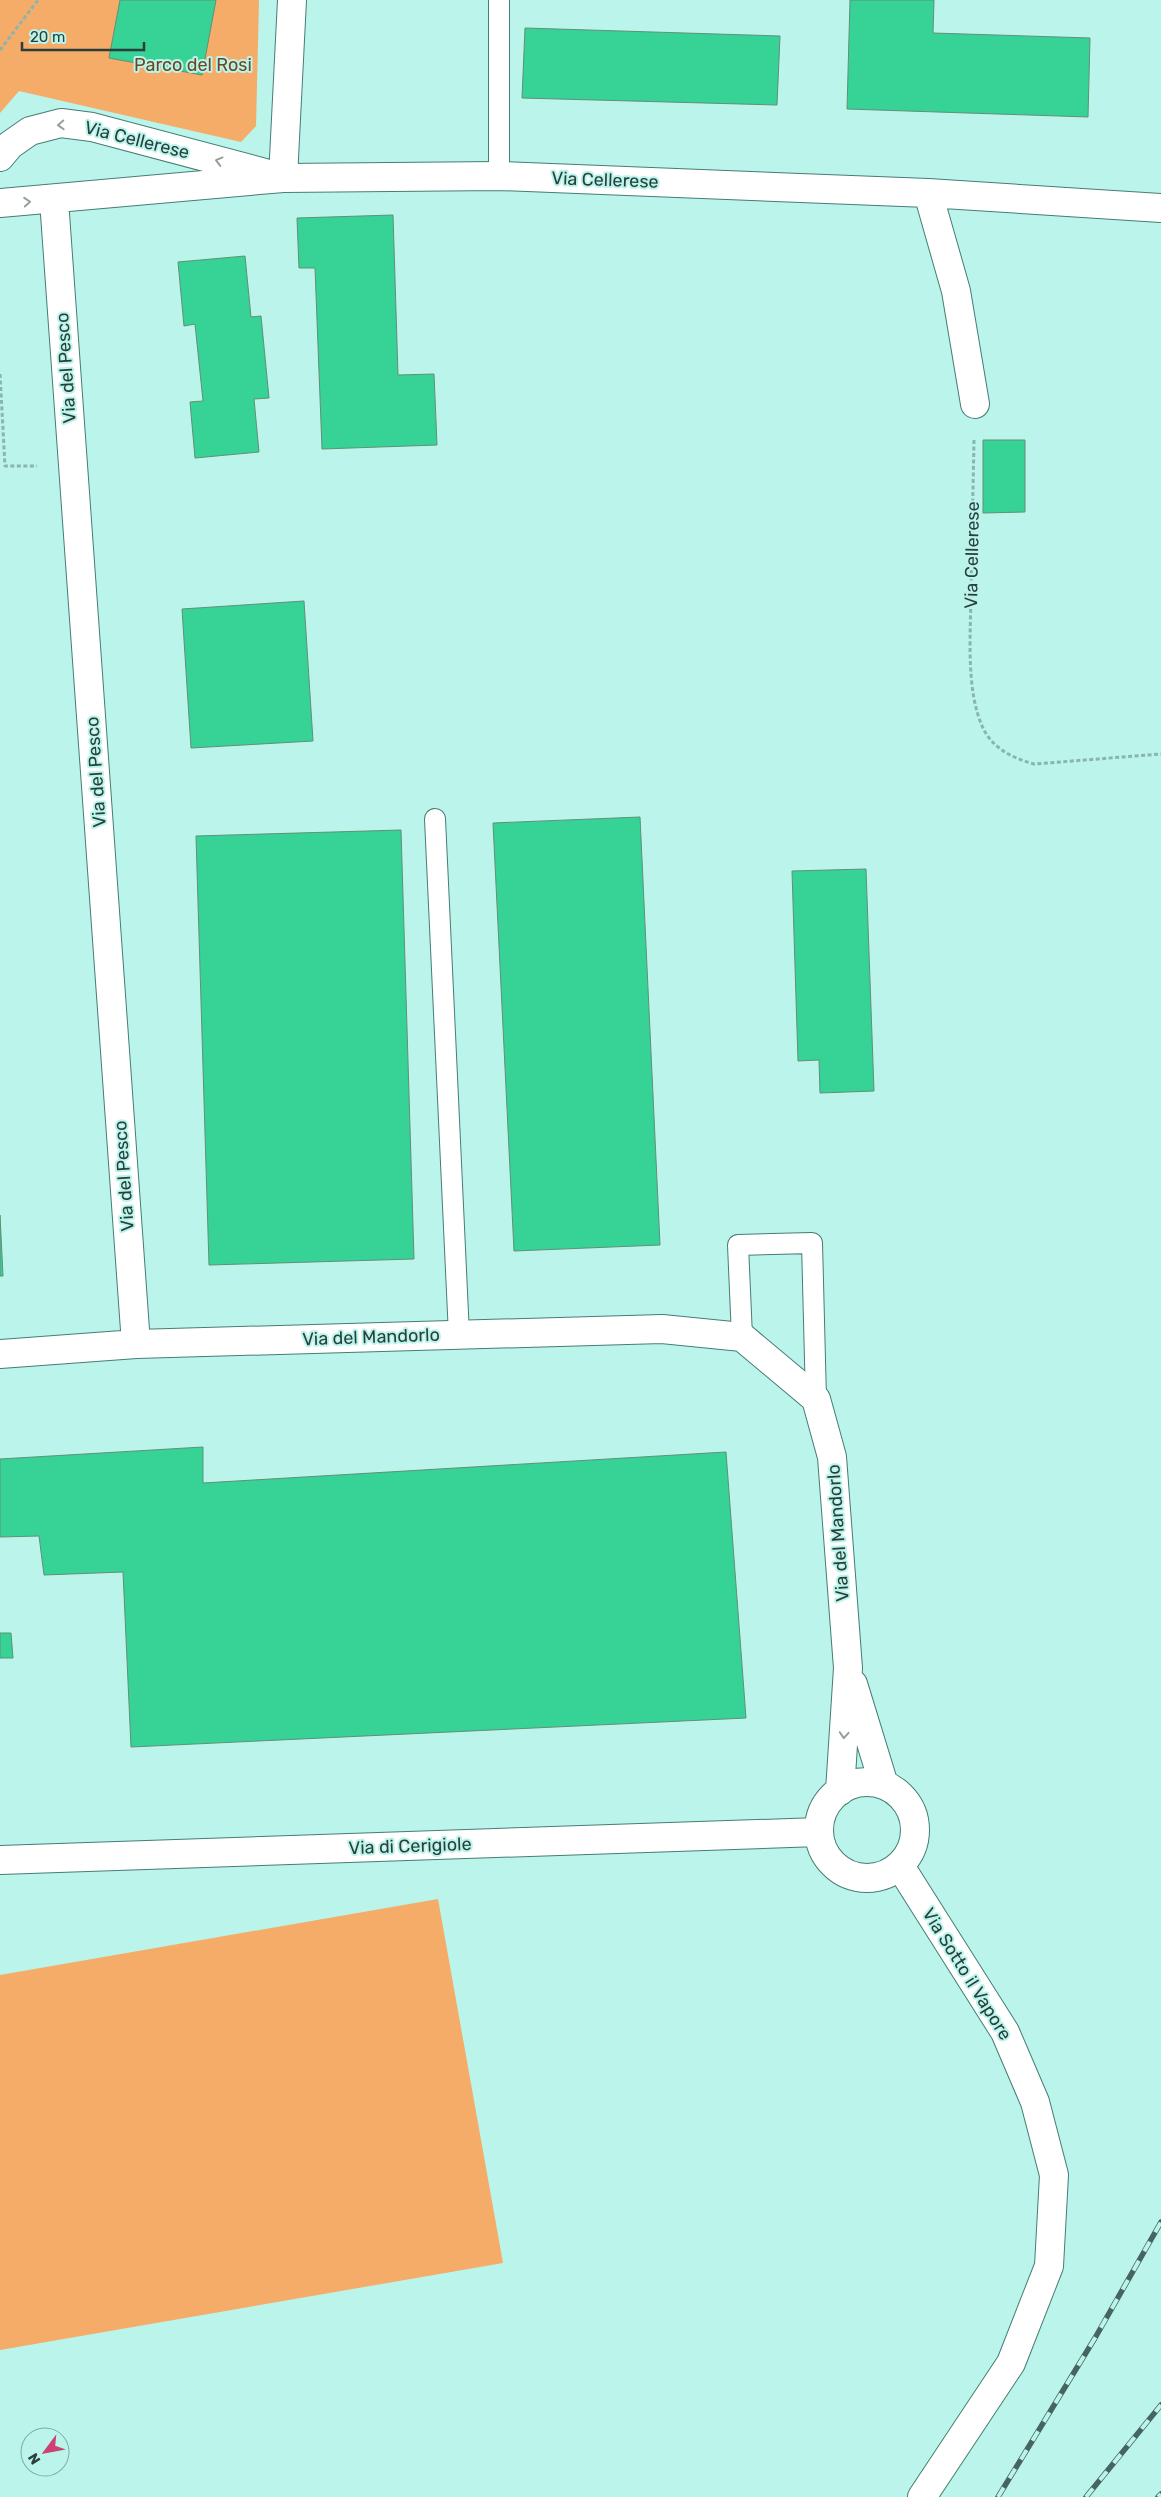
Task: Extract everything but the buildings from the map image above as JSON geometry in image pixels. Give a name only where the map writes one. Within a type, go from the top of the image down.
[{"type":"street","points":[[283,178],[292,0]]},
{"type":"street","name":"Via Cellerese","points":[[0,157],[10,145],[30,131],[61,123],[92,127],[283,178]]},
{"type":"street","name":"Via Cellerese","points":[[0,203],[54,200],[283,178],[499,176],[928,193],[1161,208]]},
{"type":"street","points":[[928,193],[956,291],[974,404]]},
{"type":"street","name":"Via del Pesco","points":[[54,200],[136,1344]]},
{"type":"street","name":"Via del Mandorlo","points":[[0,1354],[136,1344],[662,1328],[742,1337]]},
{"type":"street","points":[[742,1337],[816,1399]]},
{"type":"street","name":"Via del Mandorlo","points":[[816,1399],[832,1457],[848,1668],[840,1791]]},
{"type":"street","name":"Via del Mandorlo","points":[[848,1668],[884,1785]]},
{"type":"street","points":[[868,1782],[884,1785],[894,1791],[906,1803],[913,1815],[915,1831],[910,1853],[900,1866],[887,1874],[872,1878],[849,1875],[835,1866],[822,1849],[819,1832],[821,1817],[828,1802],[840,1791],[851,1785],[868,1782]]},
{"type":"street","name":"Via di Cerigiole","points":[[0,1860],[819,1832]]},
{"type":"street","name":"Via Sotto il Vapore","points":[[900,1866],[1005,2032],[1034,2102],[1054,2175],[1049,2266],[1011,2363],[922,2497]]},
{"type":"lane","points":[[499,0],[499,176]]},
{"type":"lane","points":[[436,819],[459,1335]]},
{"type":"lane","name":"Via del Mandorlo","points":[[742,1337],[738,1245],[812,1243],[816,1399]]},
{"type":"path","points":[[0,50],[38,0]]},
{"type":"path","points":[[0,374],[5,466],[74,464]]},
{"type":"path","name":"Via Cellerese","points":[[974,404],[970,651],[974,694],[983,728],[995,746],[1014,758],[1034,764],[1161,754]]},
{"type":"path","points":[[916,1796],[922,1804],[921,1847]]},
{"type":"green space","name":"Parco del Rosi","points":[[0,0],[259,0],[256,126],[241,142],[19,91],[0,113]]},
{"type":"green space","points":[[438,1899],[503,2263],[0,2350],[0,1975]]},
{"type":"railway","points":[[998,2497],[1095,2338],[1161,2222]]},
{"type":"railway","points":[[1086,2497],[1161,2405]]},
{"type":"railway","points":[[1158,2497],[1161,2494]]}]
